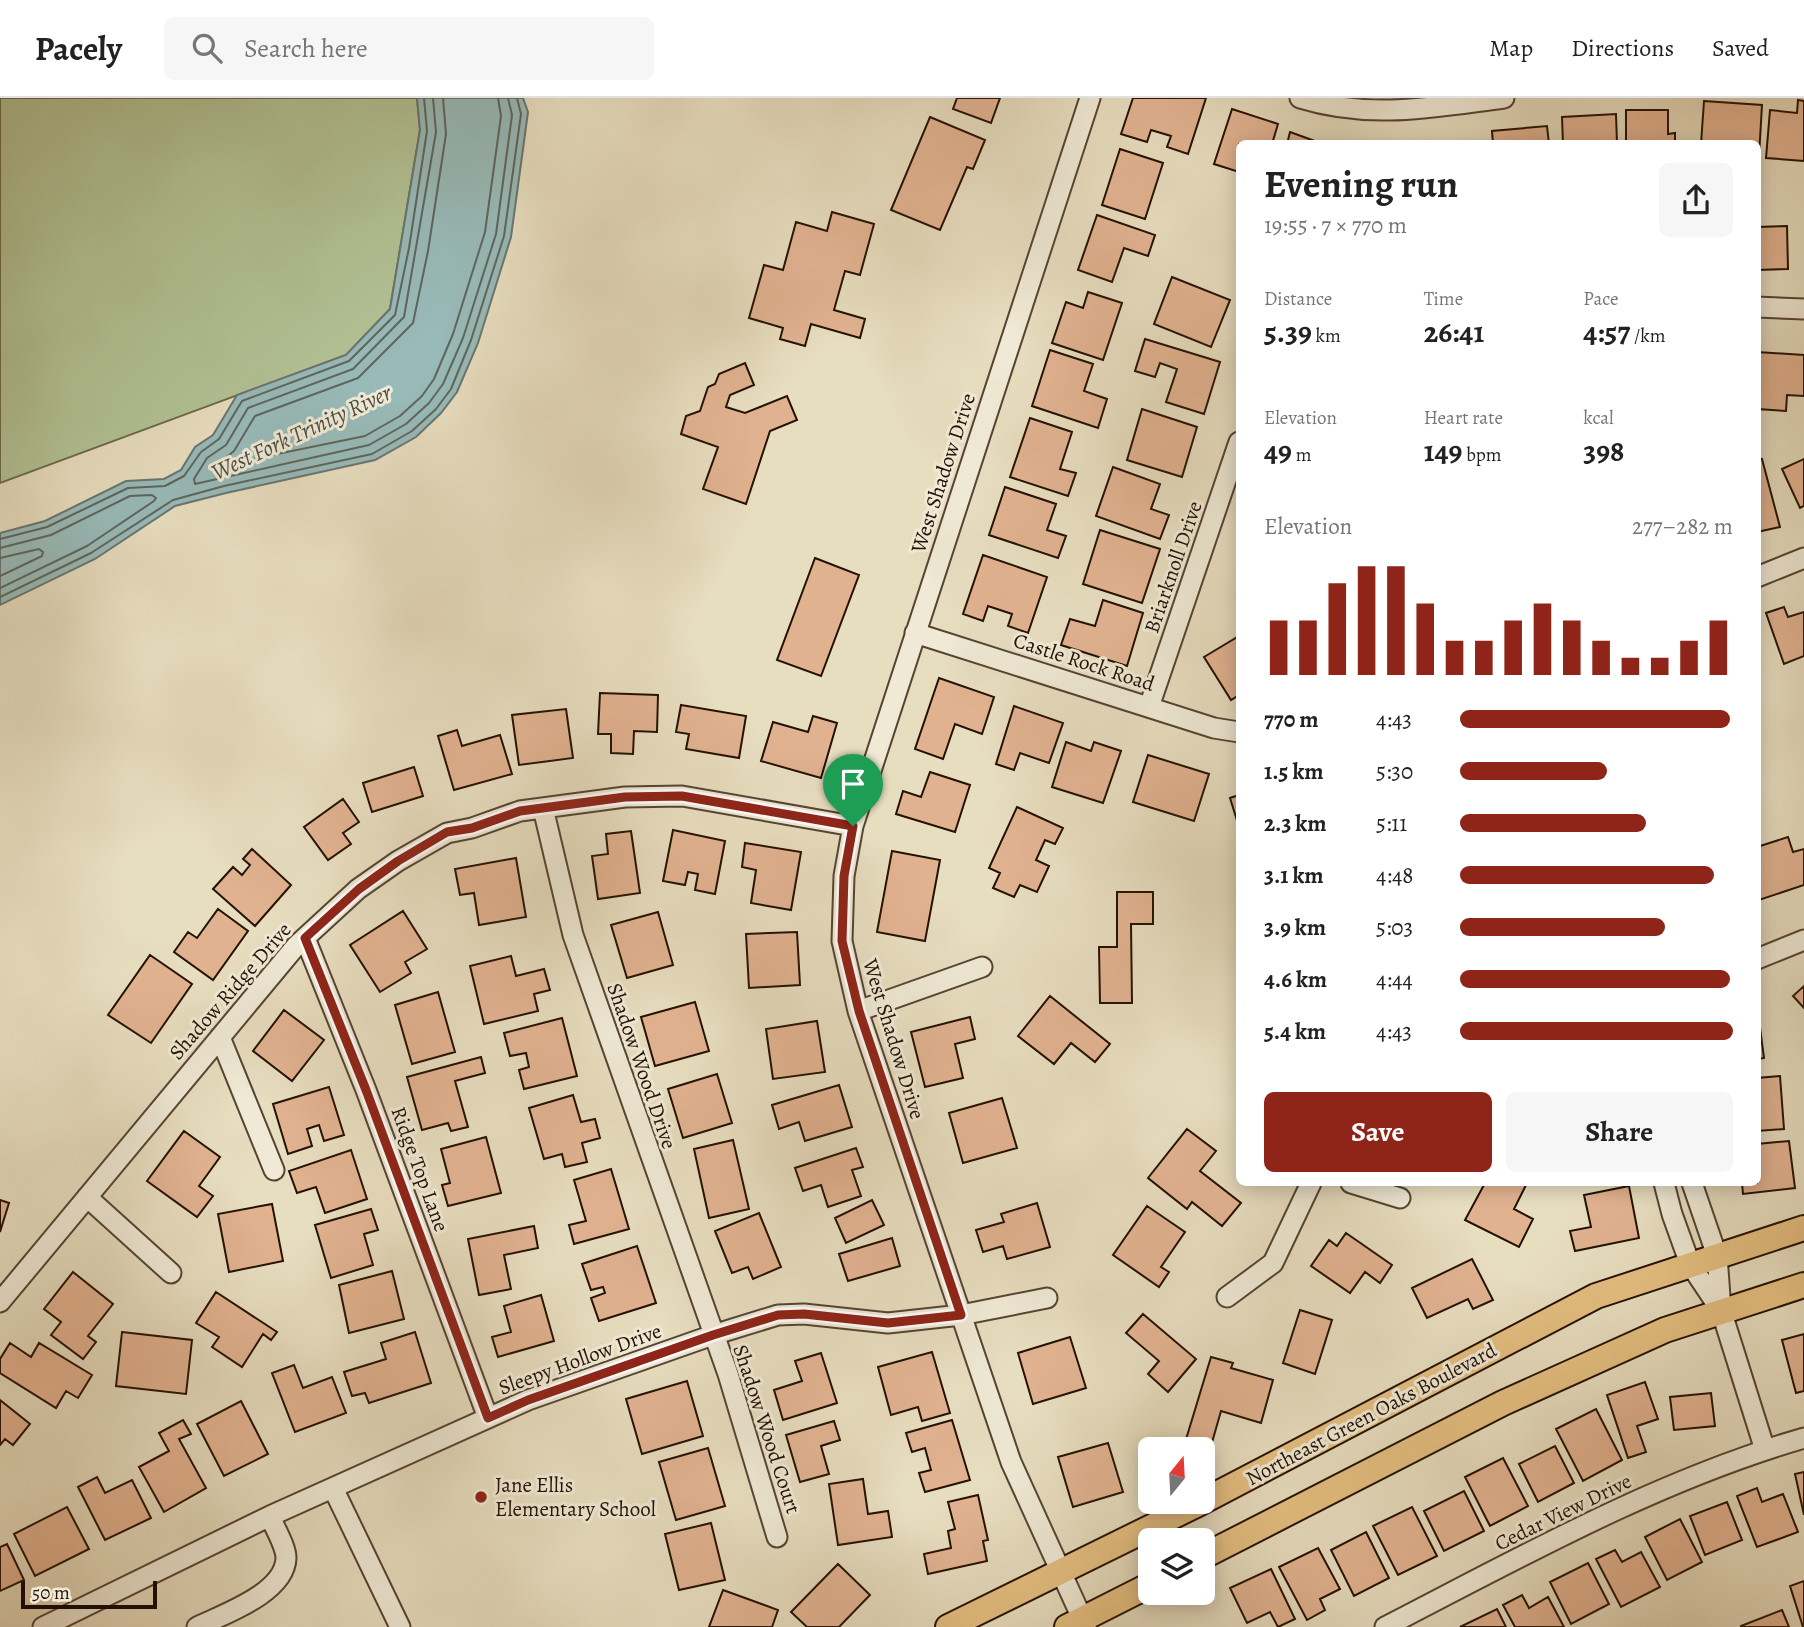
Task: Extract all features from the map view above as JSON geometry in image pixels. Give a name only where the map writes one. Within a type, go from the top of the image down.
[{"type":"main road","name":"Northeast Green Oaks Boulevard","points":[[948,1627],[1194,1506],[1596,1296],[1804,1228]]},
{"type":"main road","points":[[1215,1551],[1503,1403],[1665,1330],[1804,1285]]},
{"type":"main road","points":[[1078,1625],[1138,1592]]},
{"type":"street","name":"West Shadow Drive","points":[[1078,1625],[1011,1462],[859,1011],[842,941],[844,876],[853,826],[1090,98]]},
{"type":"street","points":[[1300,98],[1320,104],[1388,112],[1504,98]]},
{"type":"street","points":[[1761,307],[1804,309]]},
{"type":"street","name":"Briarknoll Drive","points":[[1149,707],[1236,451]]},
{"type":"street","points":[[1761,575],[1804,558]]},
{"type":"street","name":"Castle Rock Road","points":[[915,633],[1214,727],[1236,731]]},
{"type":"street","name":"Shadow Ridge Drive","points":[[0,1302],[305,938],[359,889],[398,861],[447,832],[472,828],[520,811],[625,797],[682,796],[853,826]]},
{"type":"street","name":"Shadow Wood Drive","points":[[543,808],[573,935],[713,1335]]},
{"type":"street","name":"Ridge Top Lane","points":[[305,938],[366,1090],[488,1418]]},
{"type":"street","points":[[1761,956],[1804,940]]},
{"type":"street","points":[[859,1011],[982,967]]},
{"type":"street","points":[[220,1037],[274,1170]]},
{"type":"street","points":[[1227,1297],[1273,1263],[1310,1186]]},
{"type":"street","points":[[1361,1186],[1400,1198]]},
{"type":"street","points":[[1665,1186],[1690,1264],[1721,1310]]},
{"type":"street","points":[[1693,1186],[1717,1256],[1721,1310],[1765,1450]]},
{"type":"street","points":[[87,1197],[171,1272]]},
{"type":"street","name":"Sleepy Hollow Drive","points":[[43,1627],[270,1516],[528,1400],[713,1335],[778,1315],[804,1314],[888,1323],[961,1315],[1047,1298]]},
{"type":"street","name":"Shadow Wood Court","points":[[713,1335],[728,1374],[778,1537]]},
{"type":"street","name":"Cedar View Drive","points":[[1385,1627],[1570,1531],[1720,1464],[1804,1438]]},
{"type":"street","points":[[333,1488],[400,1627]]},
{"type":"street","points":[[197,1627],[252,1601],[279,1579],[286,1557],[270,1516]]},
{"type":"green space","points":[[0,98],[417,98],[420,130],[390,309],[346,355],[0,483]]},
{"type":"water","name":"West Fork Trinity River","points":[[417,98],[523,98],[528,112],[511,237],[478,343],[457,392],[441,413],[416,437],[375,460],[175,506],[95,559],[0,605],[0,533],[45,521],[126,481],[164,479],[181,470],[195,447],[213,435],[237,395],[346,355],[390,309],[420,130]]},
{"type":"building","points":[[957,98],[1000,98],[991,123],[953,109]]},
{"type":"building","points":[[1133,98],[1206,98],[1188,154],[1167,147],[1171,136],[1151,130],[1147,142],[1121,134]]},
{"type":"building","points":[[1798,100],[1804,101],[1804,161],[1766,158],[1770,110],[1797,113]]},
{"type":"building","points":[[1704,101],[1762,105],[1760,140],[1701,140]]},
{"type":"building","points":[[1232,109],[1278,124],[1273,140],[1236,140],[1236,171],[1214,164]]},
{"type":"building","points":[[1626,110],[1668,110],[1668,134],[1675,133],[1675,140],[1626,140]]},
{"type":"building","points":[[1616,114],[1617,140],[1563,140],[1562,117]]},
{"type":"building","points":[[930,117],[985,140],[973,169],[967,167],[940,230],[891,210]]},
{"type":"building","points":[[1547,126],[1549,140],[1493,140],[1492,131]]},
{"type":"building","points":[[1290,132],[1312,140],[1288,140]]},
{"type":"building","points":[[1120,149],[1163,163],[1145,219],[1102,205]]},
{"type":"building","points":[[832,212],[874,224],[860,275],[845,271],[834,310],[865,319],[860,338],[811,324],[805,346],[780,339],[783,328],[749,318],[764,265],[783,270],[796,222],[827,231]]},
{"type":"building","points":[[1097,215],[1155,235],[1148,256],[1124,248],[1112,282],[1078,270]]},
{"type":"building","points":[[1787,226],[1788,269],[1761,270],[1761,227]]},
{"type":"building","points":[[1172,277],[1230,300],[1211,347],[1154,324]]},
{"type":"building","points":[[1088,292],[1122,303],[1103,360],[1052,343],[1066,302],[1083,308]]},
{"type":"building","points":[[1145,339],[1220,362],[1204,414],[1166,402],[1177,369],[1160,363],[1155,377],[1135,371]]},
{"type":"building","points":[[1050,350],[1093,364],[1084,391],[1107,399],[1098,428],[1032,406]]},
{"type":"building","points":[[1761,352],[1804,355],[1804,396],[1787,395],[1786,411],[1761,409]]},
{"type":"building","points":[[745,363],[754,385],[730,395],[726,407],[745,413],[787,396],[797,420],[770,431],[746,504],[703,489],[718,447],[681,434],[686,416],[700,411],[708,387],[715,384],[719,374]]},
{"type":"building","points":[[1142,409],[1197,427],[1182,477],[1127,460]]},
{"type":"building","points":[[1030,418],[1072,432],[1060,469],[1076,473],[1068,496],[1010,477]]},
{"type":"building","points":[[1761,459],[1780,527],[1761,531]]},
{"type":"building","points":[[1804,459],[1804,506],[1800,508],[1782,469]]},
{"type":"building","points":[[1113,467],[1160,484],[1151,509],[1169,515],[1160,539],[1096,516]]},
{"type":"building","points":[[1005,487],[1056,504],[1047,530],[1066,536],[1058,558],[989,535]]},
{"type":"building","points":[[1100,530],[1160,549],[1142,603],[1083,584]]},
{"type":"building","points":[[983,555],[1047,577],[1028,633],[1008,626],[1012,614],[988,606],[983,621],[963,614]]},
{"type":"building","points":[[815,558],[859,575],[821,676],[777,660]]},
{"type":"building","points":[[1103,600],[1143,613],[1127,666],[1061,645],[1070,619],[1095,626]]},
{"type":"building","points":[[1784,607],[1788,617],[1804,612],[1804,656],[1784,664],[1766,613]]},
{"type":"building","points":[[1236,638],[1236,697],[1231,700],[1204,657]]},
{"type":"building","points":[[939,678],[994,697],[982,734],[955,724],[943,759],[915,749]]},
{"type":"building","points":[[600,693],[658,695],[657,732],[634,731],[633,754],[611,753],[611,734],[598,734]]},
{"type":"building","points":[[681,705],[746,716],[739,758],[686,749],[689,734],[676,732]]},
{"type":"building","points":[[1014,706],[1063,723],[1049,763],[1020,753],[1014,770],[996,764]]},
{"type":"building","points":[[566,709],[573,758],[519,765],[512,715]]},
{"type":"building","points":[[813,716],[837,723],[821,778],[761,761],[773,722],[808,732]]},
{"type":"building","points":[[457,730],[462,746],[500,735],[512,774],[454,790],[438,736]]},
{"type":"building","points":[[1066,742],[1091,751],[1094,742],[1121,751],[1103,803],[1052,787]]},
{"type":"building","points":[[1148,755],[1209,774],[1194,821],[1133,802]]},
{"type":"building","points":[[414,767],[423,796],[372,812],[363,783]]},
{"type":"building","points":[[930,772],[970,785],[955,832],[896,814],[903,791],[921,797]]},
{"type":"building","points":[[1236,796],[1236,817],[1230,798]]},
{"type":"building","points":[[343,799],[359,822],[343,833],[351,844],[328,860],[304,827]]},
{"type":"building","points":[[1017,807],[1063,828],[1055,844],[1045,840],[1036,860],[1049,866],[1037,892],[1020,885],[1014,897],[993,888],[1000,873],[989,868]]},
{"type":"building","points":[[673,830],[725,841],[715,894],[695,890],[698,874],[688,872],[685,885],[663,881]]},
{"type":"building","points":[[631,831],[640,893],[598,899],[592,856],[608,854],[606,834]]},
{"type":"building","points":[[1788,837],[1793,852],[1804,849],[1804,885],[1761,899],[1761,846]]},
{"type":"building","points":[[745,843],[801,852],[791,910],[751,903],[756,870],[742,867]]},
{"type":"building","points":[[252,849],[291,885],[255,926],[213,889],[233,867],[242,875],[250,865],[243,859]]},
{"type":"building","points":[[892,851],[940,860],[925,941],[877,932]]},
{"type":"building","points":[[516,858],[526,917],[479,925],[474,893],[460,895],[455,869]]},
{"type":"building","points":[[1117,892],[1153,892],[1153,924],[1131,924],[1132,1003],[1100,1003],[1099,947],[1117,947]]},
{"type":"building","points":[[218,909],[248,931],[213,980],[174,952],[188,932],[197,938]]},
{"type":"building","points":[[403,911],[427,949],[405,962],[411,973],[380,992],[350,945]]},
{"type":"building","points":[[658,912],[673,965],[627,978],[611,925]]},
{"type":"building","points":[[797,932],[800,985],[749,988],[746,934]]},
{"type":"building","points":[[150,955],[192,984],[151,1043],[108,1015]]},
{"type":"building","points":[[511,956],[516,976],[544,969],[550,990],[534,994],[538,1011],[484,1024],[470,966]]},
{"type":"building","points":[[1804,986],[1804,1008],[1793,996]]},
{"type":"building","points":[[438,992],[455,1052],[412,1064],[395,1005]]},
{"type":"building","points":[[1050,996],[1110,1044],[1095,1062],[1071,1043],[1054,1064],[1018,1036]]},
{"type":"building","points":[[695,1002],[709,1051],[655,1066],[641,1017]]},
{"type":"building","points":[[284,1010],[324,1040],[292,1081],[253,1051]]},
{"type":"building","points":[[970,1017],[975,1039],[955,1044],[963,1078],[925,1087],[911,1032]]},
{"type":"building","points":[[562,1018],[577,1076],[524,1089],[519,1070],[529,1067],[526,1053],[510,1056],[504,1033]]},
{"type":"building","points":[[817,1021],[825,1072],[773,1079],[766,1029]]},
{"type":"building","points":[[1761,1035],[1764,1058],[1761,1058]]},
{"type":"building","points":[[481,1057],[485,1073],[455,1081],[468,1127],[451,1131],[448,1123],[422,1130],[407,1077]]},
{"type":"building","points":[[717,1074],[732,1123],[683,1138],[668,1089]]},
{"type":"building","points":[[1780,1076],[1784,1129],[1761,1131],[1761,1078]]},
{"type":"building","points":[[839,1085],[852,1127],[805,1141],[799,1122],[779,1129],[772,1105]]},
{"type":"building","points":[[329,1087],[344,1135],[324,1141],[319,1125],[307,1129],[312,1146],[288,1154],[273,1104]]},
{"type":"building","points":[[573,1095],[581,1122],[595,1119],[600,1138],[582,1143],[587,1162],[565,1167],[562,1154],[544,1159],[529,1108]]},
{"type":"building","points":[[1002,1098],[1017,1148],[963,1163],[949,1113]]},
{"type":"building","points":[[1187,1129],[1216,1151],[1200,1171],[1241,1203],[1222,1226],[1192,1202],[1187,1209],[1148,1178]]},
{"type":"building","points":[[184,1131],[220,1157],[199,1186],[213,1196],[197,1217],[147,1181]]},
{"type":"building","points":[[486,1137],[501,1193],[448,1206],[442,1185],[450,1183],[441,1149]]},
{"type":"building","points":[[733,1140],[749,1209],[709,1218],[694,1149]]},
{"type":"building","points":[[1789,1141],[1795,1188],[1743,1194],[1742,1186],[1761,1186],[1761,1144]]},
{"type":"building","points":[[856,1148],[863,1167],[852,1170],[861,1196],[828,1207],[821,1185],[803,1191],[795,1168]]},
{"type":"building","points":[[351,1150],[367,1199],[325,1213],[316,1187],[297,1193],[289,1171]]},
{"type":"building","points":[[611,1169],[629,1229],[574,1244],[569,1225],[586,1221],[574,1180]]},
{"type":"building","points":[[1483,1186],[1526,1186],[1514,1209],[1533,1219],[1519,1247],[1465,1220]]},
{"type":"building","points":[[1629,1186],[1639,1238],[1575,1251],[1570,1231],[1591,1227],[1584,1195]]},
{"type":"building","points":[[0,1200],[9,1203],[0,1232]]},
{"type":"building","points":[[872,1200],[884,1225],[846,1243],[835,1218]]},
{"type":"building","points":[[1037,1203],[1050,1247],[1007,1259],[1003,1246],[983,1252],[976,1230],[1004,1222],[1001,1214]]},
{"type":"building","points":[[272,1204],[283,1261],[229,1272],[218,1214]]},
{"type":"building","points":[[1147,1206],[1185,1232],[1161,1267],[1169,1272],[1159,1287],[1113,1255]]},
{"type":"building","points":[[371,1209],[378,1230],[364,1234],[373,1265],[331,1278],[315,1225]]},
{"type":"building","points":[[759,1213],[781,1267],[753,1279],[748,1267],[732,1273],[715,1231]]},
{"type":"building","points":[[534,1226],[538,1248],[504,1255],[511,1289],[479,1295],[468,1239]]},
{"type":"building","points":[[1346,1233],[1392,1265],[1380,1283],[1365,1272],[1350,1293],[1311,1266],[1329,1240],[1337,1246]]},
{"type":"building","points":[[892,1238],[900,1266],[848,1281],[839,1254]]},
{"type":"building","points":[[637,1246],[656,1303],[599,1321],[591,1298],[605,1293],[603,1287],[591,1290],[582,1264]]},
{"type":"building","points":[[1472,1259],[1493,1300],[1473,1309],[1468,1299],[1427,1318],[1412,1288]]},
{"type":"building","points":[[392,1271],[404,1319],[349,1333],[339,1285]]},
{"type":"building","points":[[73,1272],[113,1304],[88,1336],[96,1342],[83,1359],[51,1335],[61,1322],[44,1309]]},
{"type":"building","points":[[216,1292],[277,1332],[271,1340],[263,1334],[242,1367],[212,1347],[219,1337],[196,1323]]},
{"type":"building","points":[[541,1295],[554,1341],[498,1357],[492,1337],[511,1332],[504,1306]]},
{"type":"building","points":[[1300,1310],[1332,1320],[1315,1374],[1283,1363]]},
{"type":"building","points":[[1143,1314],[1196,1359],[1168,1392],[1148,1374],[1159,1361],[1126,1333]]},
{"type":"building","points":[[122,1332],[192,1340],[186,1394],[116,1386]]},
{"type":"building","points":[[415,1332],[431,1383],[369,1403],[365,1393],[352,1396],[344,1372],[386,1359],[381,1343]]},
{"type":"building","points":[[1804,1334],[1804,1391],[1796,1393],[1782,1340]]},
{"type":"building","points":[[1070,1337],[1086,1388],[1033,1404],[1018,1353]]},
{"type":"building","points":[[10,1343],[31,1357],[39,1343],[92,1375],[78,1398],[66,1391],[56,1408],[0,1373],[0,1359]]},
{"type":"building","points":[[932,1352],[950,1413],[922,1421],[918,1407],[891,1415],[878,1367]]},
{"type":"building","points":[[821,1353],[837,1403],[783,1420],[774,1390],[802,1381],[795,1361]]},
{"type":"building","points":[[1211,1357],[1233,1363],[1231,1368],[1273,1380],[1261,1423],[1221,1411],[1214,1437],[1187,1437]]},
{"type":"building","points":[[294,1365],[303,1388],[332,1377],[346,1413],[295,1432],[272,1373]]},
{"type":"building","points":[[687,1381],[703,1436],[642,1454],[626,1399]]},
{"type":"building","points":[[1645,1382],[1658,1419],[1637,1426],[1646,1452],[1628,1458],[1607,1395]]},
{"type":"building","points":[[1711,1393],[1715,1426],[1674,1430],[1670,1397]]},
{"type":"building","points":[[0,1400],[30,1424],[13,1445],[5,1439],[0,1445]]},
{"type":"building","points":[[241,1401],[268,1454],[224,1476],[197,1424]]},
{"type":"building","points":[[1596,1409],[1622,1460],[1583,1481],[1556,1429]]},
{"type":"building","points":[[183,1420],[191,1434],[179,1439],[206,1488],[164,1512],[139,1467],[169,1451],[159,1433]]},
{"type":"building","points":[[952,1420],[970,1480],[925,1492],[919,1473],[931,1470],[925,1448],[912,1452],[906,1433]]},
{"type":"building","points":[[834,1421],[840,1440],[821,1446],[829,1474],[800,1482],[786,1435]]},
{"type":"building","points":[[1108,1443],[1123,1492],[1073,1507],[1058,1457]]},
{"type":"building","points":[[1555,1446],[1574,1483],[1538,1502],[1519,1464]]},
{"type":"building","points":[[708,1448],[725,1506],[676,1520],[659,1462]]},
{"type":"building","points":[[1503,1458],[1528,1506],[1490,1526],[1465,1477]]},
{"type":"building","points":[[1804,1472],[1804,1515],[1795,1474]]},
{"type":"building","points":[[97,1477],[105,1493],[132,1480],[151,1518],[105,1540],[78,1487]]},
{"type":"building","points":[[863,1479],[868,1514],[888,1511],[892,1537],[838,1545],[829,1484]]},
{"type":"building","points":[[1757,1488],[1762,1502],[1783,1494],[1798,1532],[1757,1547],[1737,1496]]},
{"type":"building","points":[[1464,1491],[1484,1531],[1444,1551],[1424,1511]]},
{"type":"building","points":[[978,1495],[988,1540],[983,1541],[987,1561],[928,1574],[924,1554],[951,1548],[948,1531],[955,1529],[948,1502]]},
{"type":"building","points":[[1727,1502],[1742,1540],[1705,1555],[1690,1516]]},
{"type":"building","points":[[67,1507],[89,1549],[35,1576],[14,1534]]},
{"type":"building","points":[[1412,1507],[1437,1556],[1398,1575],[1373,1526]]},
{"type":"building","points":[[1680,1519],[1702,1562],[1667,1580],[1645,1537]]},
{"type":"building","points":[[711,1523],[725,1580],[679,1590],[665,1534]]},
{"type":"building","points":[[1366,1532],[1389,1578],[1354,1596],[1331,1550]]},
{"type":"building","points":[[7,1544],[24,1580],[0,1591],[0,1547]]},
{"type":"building","points":[[1318,1548],[1340,1589],[1320,1599],[1325,1610],[1307,1620],[1279,1567]]},
{"type":"building","points":[[1615,1550],[1622,1562],[1641,1552],[1660,1587],[1621,1607],[1596,1559]]},
{"type":"building","points":[[1588,1563],[1609,1604],[1571,1624],[1550,1582]]},
{"type":"building","points":[[838,1564],[870,1595],[839,1627],[807,1627],[791,1612]]},
{"type":"building","points":[[1271,1569],[1295,1619],[1278,1627],[1270,1612],[1247,1623],[1230,1588]]},
{"type":"building","points":[[1804,1581],[1804,1627],[1803,1627],[1790,1586]]},
{"type":"building","points":[[723,1590],[778,1610],[772,1627],[709,1627]]},
{"type":"building","points":[[1522,1595],[1529,1608],[1548,1597],[1564,1627],[1515,1627],[1503,1605]]},
{"type":"building","points":[[1497,1609],[1506,1627],[1460,1627]]},
{"type":"building","points":[[1782,1610],[1789,1627],[1741,1627],[1741,1626]]},
{"type":"place","name":"Jane Ellis Elementary School","points":[[481,1497]]},
{"type":"route","points":[[682,796],[853,826],[844,876],[842,941],[859,1011],[880,1077],[961,1315],[888,1323],[804,1314],[778,1315],[528,1400],[488,1418],[366,1090],[305,938],[359,889],[398,861],[447,832],[472,828],[520,811],[625,797],[682,796]]}]
